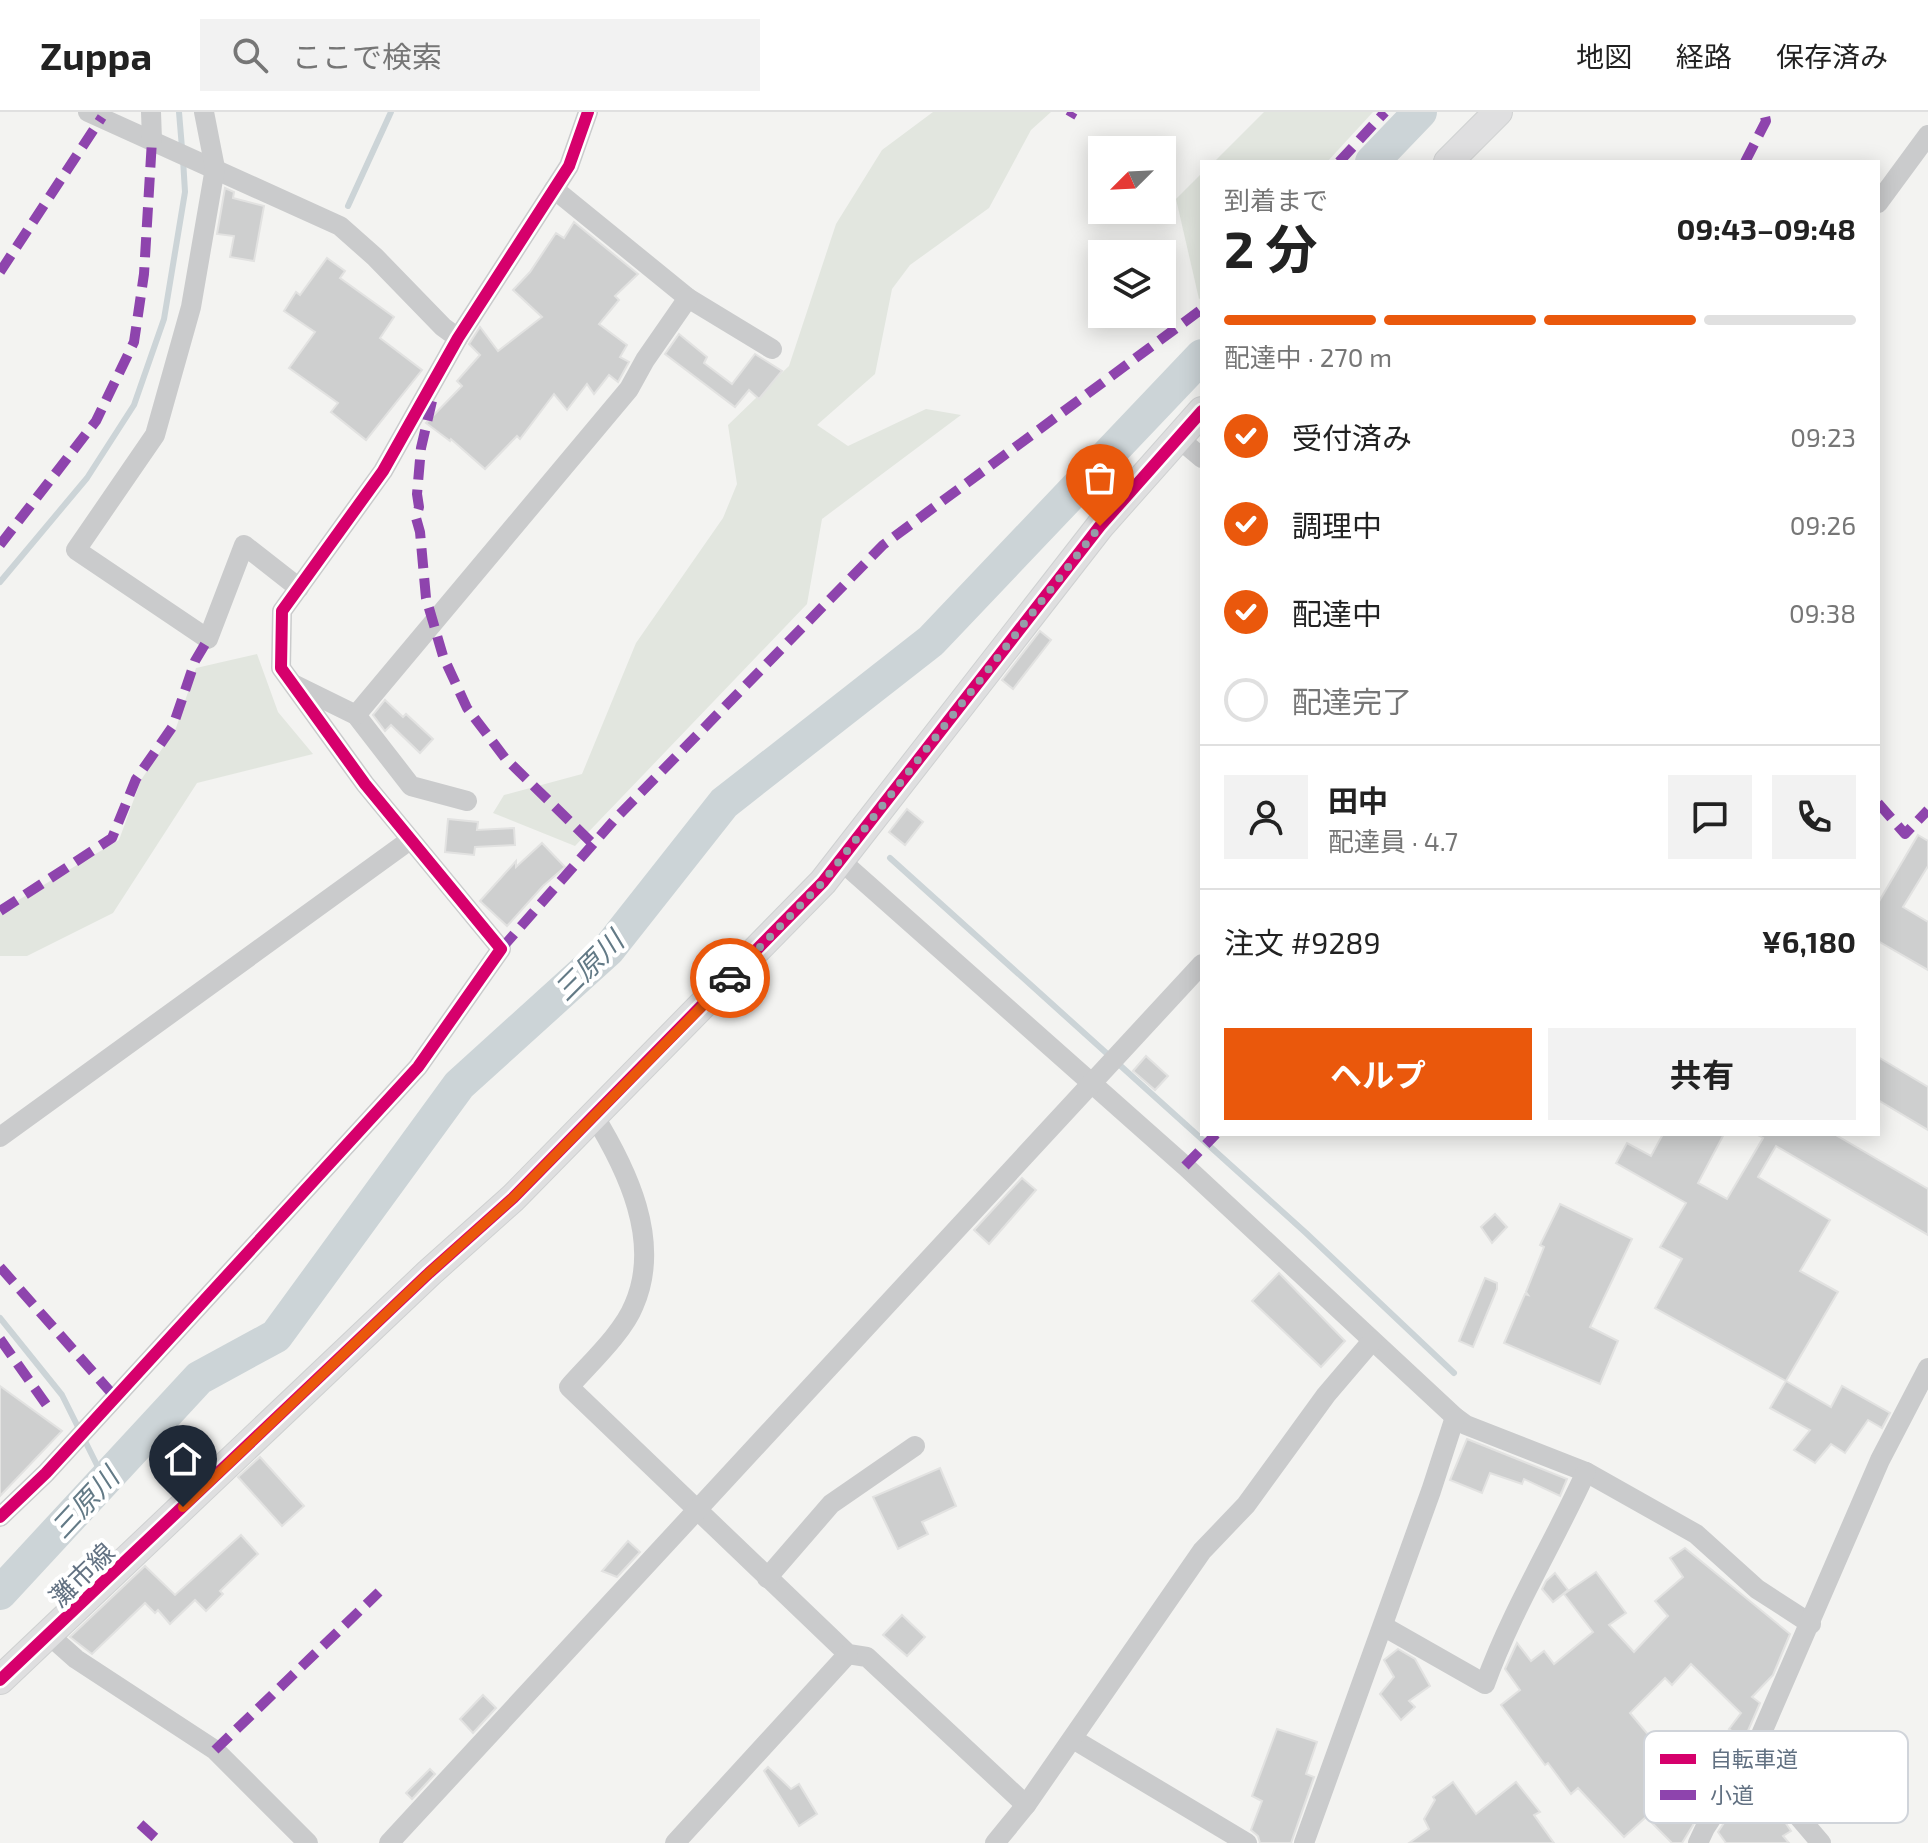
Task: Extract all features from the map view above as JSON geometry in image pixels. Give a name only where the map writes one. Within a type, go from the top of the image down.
[{"type":"main road","points":[[1450,160],[1498,112]]},
{"type":"main road","name":"灘市線","points":[[0,1680],[429,1273],[513,1198],[801,905],[840,860],[1100,526],[1200,413]]},
{"type":"street","points":[[88,112],[340,226],[458,338]]},
{"type":"street","points":[[151,112],[155,142]]},
{"type":"street","points":[[204,112],[210,166],[191,307],[155,435],[76,550],[208,639],[244,545],[299,588]]},
{"type":"street","points":[[0,1517],[73,1443],[418,1067],[501,949],[365,784],[281,668],[282,611],[383,471],[458,338],[569,166],[588,112]]},
{"type":"street","points":[[1880,200],[1928,135]]},
{"type":"street","points":[[554,189],[688,298],[714,317],[772,349]]},
{"type":"street","points":[[356,715],[629,389],[688,298]]},
{"type":"street","points":[[1177,437],[1200,456]]},
{"type":"street","points":[[292,684],[356,715],[411,786],[467,801]]},
{"type":"street","points":[[0,1137],[410,840]]},
{"type":"street","points":[[840,860],[1093,1084],[1455,1417],[1466,1425],[1586,1472],[1696,1534],[1757,1589],[1811,1624]]},
{"type":"street","points":[[389,1843],[1200,966]]},
{"type":"street","points":[[593,1114],[610,1141],[635,1196],[646,1259],[634,1305],[569,1387],[848,1654],[867,1657],[1026,1805]]},
{"type":"street","points":[[995,1843],[1073,1739],[1202,1551],[1246,1505],[1326,1395],[1372,1341]]},
{"type":"street","points":[[1763,1731],[1880,1460],[1927,1374]]},
{"type":"street","points":[[1304,1843],[1455,1417]]},
{"type":"street","points":[[767,1578],[831,1504],[915,1446]]},
{"type":"street","points":[[1383,1626],[1485,1684],[1503,1635],[1556,1538],[1586,1472]]},
{"type":"street","points":[[49,1635],[76,1659],[215,1750],[308,1843]]},
{"type":"street","points":[[675,1843],[848,1654]]},
{"type":"street","points":[[1073,1739],[1247,1843]]},
{"type":"street","points":[[1698,1843],[1708,1823]]},
{"type":"street","points":[[1804,1823],[1821,1843]]},
{"type":"shaded area","points":[[933,112],[1051,112],[1031,130],[989,208],[910,265],[892,289],[875,374],[817,425],[848,446],[926,409],[961,415],[822,519],[807,604],[575,846],[493,813],[504,795],[582,774],[636,643],[723,518],[737,484],[728,425],[789,366],[836,224],[882,150]]},
{"type":"shaded area","points":[[1264,112],[1373,112],[1329,160],[1216,160]]},
{"type":"shaded area","points":[[1200,175],[1200,298],[1176,199]]},
{"type":"shaded area","points":[[257,654],[278,712],[313,754],[197,783],[113,913],[27,956],[0,956],[0,911],[119,840],[141,780],[176,728],[196,668]]},
{"type":"building","points":[[225,188],[234,192],[233,198],[264,206],[254,261],[230,257],[234,236],[217,234]]},
{"type":"building","points":[[574,222],[638,274],[615,296],[619,300],[599,324],[627,345],[620,357],[629,362],[618,382],[609,375],[594,394],[587,384],[567,410],[554,394],[520,439],[517,436],[485,469],[451,439],[426,423],[462,386],[457,381],[480,355],[469,344],[480,327],[498,351],[542,317],[513,290],[530,272],[556,233],[564,238]]},
{"type":"building","points":[[327,258],[345,271],[340,278],[394,317],[380,338],[422,370],[366,440],[331,412],[338,403],[289,368],[315,332],[284,311],[296,292],[300,295]]},
{"type":"building","points":[[679,334],[707,357],[704,363],[732,384],[755,354],[782,371],[759,399],[749,390],[735,407],[665,354]]},
{"type":"building","points":[[1040,631],[1051,640],[1013,689],[1002,680]]},
{"type":"building","points":[[385,700],[433,739],[420,753],[391,725],[385,731],[373,715]]},
{"type":"building","points":[[907,809],[923,822],[905,845],[889,832]]},
{"type":"building","points":[[448,819],[478,822],[477,830],[514,828],[515,845],[475,847],[474,855],[445,852]]},
{"type":"building","points":[[1918,835],[1928,841],[1928,866],[1903,907],[1928,922],[1928,970],[1880,942],[1880,900]]},
{"type":"building","points":[[542,843],[565,867],[507,926],[480,901],[516,861],[516,867]]},
{"type":"building","points":[[1146,1056],[1168,1076],[1155,1090],[1133,1071]]},
{"type":"building","points":[[1880,1058],[1928,1087],[1928,1130],[1880,1101]]},
{"type":"building","points":[[1662,1136],[1723,1136],[1698,1183],[1727,1199],[1763,1138],[1760,1136],[1837,1136],[1928,1189],[1928,1235],[1776,1146],[1758,1177],[1830,1220],[1800,1271],[1838,1292],[1786,1381],[1655,1308],[1682,1259],[1660,1247],[1686,1203],[1616,1163],[1627,1143],[1651,1156]]},
{"type":"building","points":[[1022,1178],[1036,1190],[989,1244],[974,1230]]},
{"type":"building","points":[[1560,1204],[1632,1239],[1590,1327],[1618,1341],[1600,1384],[1504,1343],[1525,1294],[1528,1295],[1526,1292],[1544,1247],[1540,1245]]},
{"type":"building","points":[[1495,1214],[1507,1227],[1492,1243],[1481,1227]]},
{"type":"building","points":[[1279,1273],[1345,1341],[1321,1367],[1252,1301]]},
{"type":"building","points":[[1485,1278],[1497,1283],[1497,1289],[1473,1347],[1459,1341]]},
{"type":"building","points":[[1786,1381],[1831,1407],[1842,1386],[1890,1413],[1882,1428],[1868,1420],[1845,1453],[1831,1444],[1815,1463],[1794,1450],[1810,1430],[1770,1408]]},
{"type":"building","points":[[0,1386],[62,1431],[0,1496]]},
{"type":"building","points":[[1467,1439],[1567,1479],[1560,1496],[1524,1479],[1522,1484],[1490,1473],[1482,1493],[1450,1480]]},
{"type":"building","points":[[260,1457],[304,1506],[282,1526],[238,1477]]},
{"type":"building","points":[[940,1468],[956,1506],[922,1522],[928,1534],[898,1549],[873,1497]]},
{"type":"building","points":[[241,1535],[258,1554],[220,1591],[223,1594],[206,1611],[195,1600],[170,1624],[158,1610],[155,1613],[145,1603],[92,1654],[70,1637],[145,1566],[175,1595]]},
{"type":"building","points":[[628,1541],[640,1552],[617,1577],[602,1571]]},
{"type":"building","points":[[1685,1548],[1790,1634],[1773,1675],[1752,1697],[1760,1703],[1748,1731],[1729,1729],[1741,1713],[1691,1664],[1672,1685],[1665,1678],[1630,1713],[1645,1731],[1644,1819],[1624,1837],[1578,1788],[1571,1794],[1548,1763],[1545,1765],[1501,1705],[1520,1690],[1505,1669],[1517,1643],[1531,1661],[1544,1651],[1554,1664],[1593,1632],[1564,1594],[1596,1572],[1626,1613],[1609,1625],[1634,1652],[1668,1616],[1655,1601],[1683,1577],[1670,1558]]},
{"type":"building","points":[[1555,1573],[1568,1590],[1553,1602],[1542,1589]]},
{"type":"building","points":[[902,1615],[925,1637],[907,1656],[883,1635]]},
{"type":"building","points":[[1398,1649],[1415,1659],[1430,1686],[1409,1701],[1415,1707],[1401,1720],[1380,1694],[1394,1677],[1384,1660]]},
{"type":"building","points":[[483,1695],[496,1708],[473,1733],[460,1719]]},
{"type":"building","points":[[1277,1729],[1317,1742],[1306,1774],[1314,1777],[1291,1843],[1260,1843],[1251,1830],[1262,1801],[1252,1796]]},
{"type":"building","points":[[768,1767],[791,1789],[799,1784],[817,1814],[799,1826],[764,1771]]},
{"type":"building","points":[[430,1769],[435,1774],[412,1799],[406,1793]]},
{"type":"building","points":[[1453,1782],[1476,1814],[1516,1782],[1540,1812],[1534,1815],[1554,1843],[1409,1843],[1429,1829],[1424,1819],[1435,1800],[1433,1797]]},
{"type":"building","points":[[1652,1823],[1694,1823],[1682,1843],[1672,1843]]},
{"type":"building","points":[[1724,1823],[1786,1823],[1791,1831],[1783,1836],[1789,1843],[1726,1843],[1718,1832]]},
{"type":"waterway","points":[[179,112],[182,148]]},
{"type":"waterway","points":[[348,206],[391,112]]},
{"type":"waterway","name":"三原川","points":[[1374,160],[1420,112]]},
{"type":"waterway","points":[[0,582],[87,478],[134,405],[164,319],[185,192],[183,159]]},
{"type":"waterway","name":"三原川","points":[[0,1593],[199,1378],[276,1336],[459,1085],[608,950],[724,803],[931,641],[1200,358]]},
{"type":"waterway","points":[[890,858],[1306,1233],[1454,1373]]},
{"type":"waterway","points":[[0,1318],[62,1395],[105,1481]]},
{"type":"marked path","points":[[1070,117],[1073,112]]},
{"type":"marked path","points":[[1341,160],[1385,112]]},
{"type":"marked path","points":[[1746,160],[1766,121],[1764,112]]},
{"type":"marked path","points":[[0,272],[102,117]]},
{"type":"marked path","points":[[0,545],[96,421],[134,342],[144,274],[152,140]]},
{"type":"marked path","points":[[501,949],[616,818],[883,545],[1200,310]]},
{"type":"marked path","points":[[432,401],[421,448],[416,518],[426,598],[443,656],[467,708],[505,758],[593,844]]},
{"type":"marked path","points":[[0,911],[112,838],[136,779],[173,726],[195,661],[208,639]]},
{"type":"marked path","points":[[1880,805],[1905,834],[1928,810]]},
{"type":"marked path","points":[[1185,1166],[1214,1136]]},
{"type":"marked path","points":[[0,1267],[115,1397]]},
{"type":"marked path","points":[[0,1339],[48,1407]]},
{"type":"marked path","points":[[215,1750],[379,1592]]},
{"type":"marked path","points":[[140,1824],[161,1843]]},
{"type":"cycle path","points":[[0,1517],[46,1473],[418,1067],[501,949],[365,784],[281,668],[282,611],[383,471],[458,338],[569,166],[588,112]]},
{"type":"cycle path","points":[[0,1680],[429,1273],[513,1198],[823,882],[1100,526],[1200,413]]},
{"type":"way so far","points":[[730,978],[823,882],[1100,526]]},
{"type":"route","points":[[183,1507],[429,1273],[513,1198],[730,978]]}]
